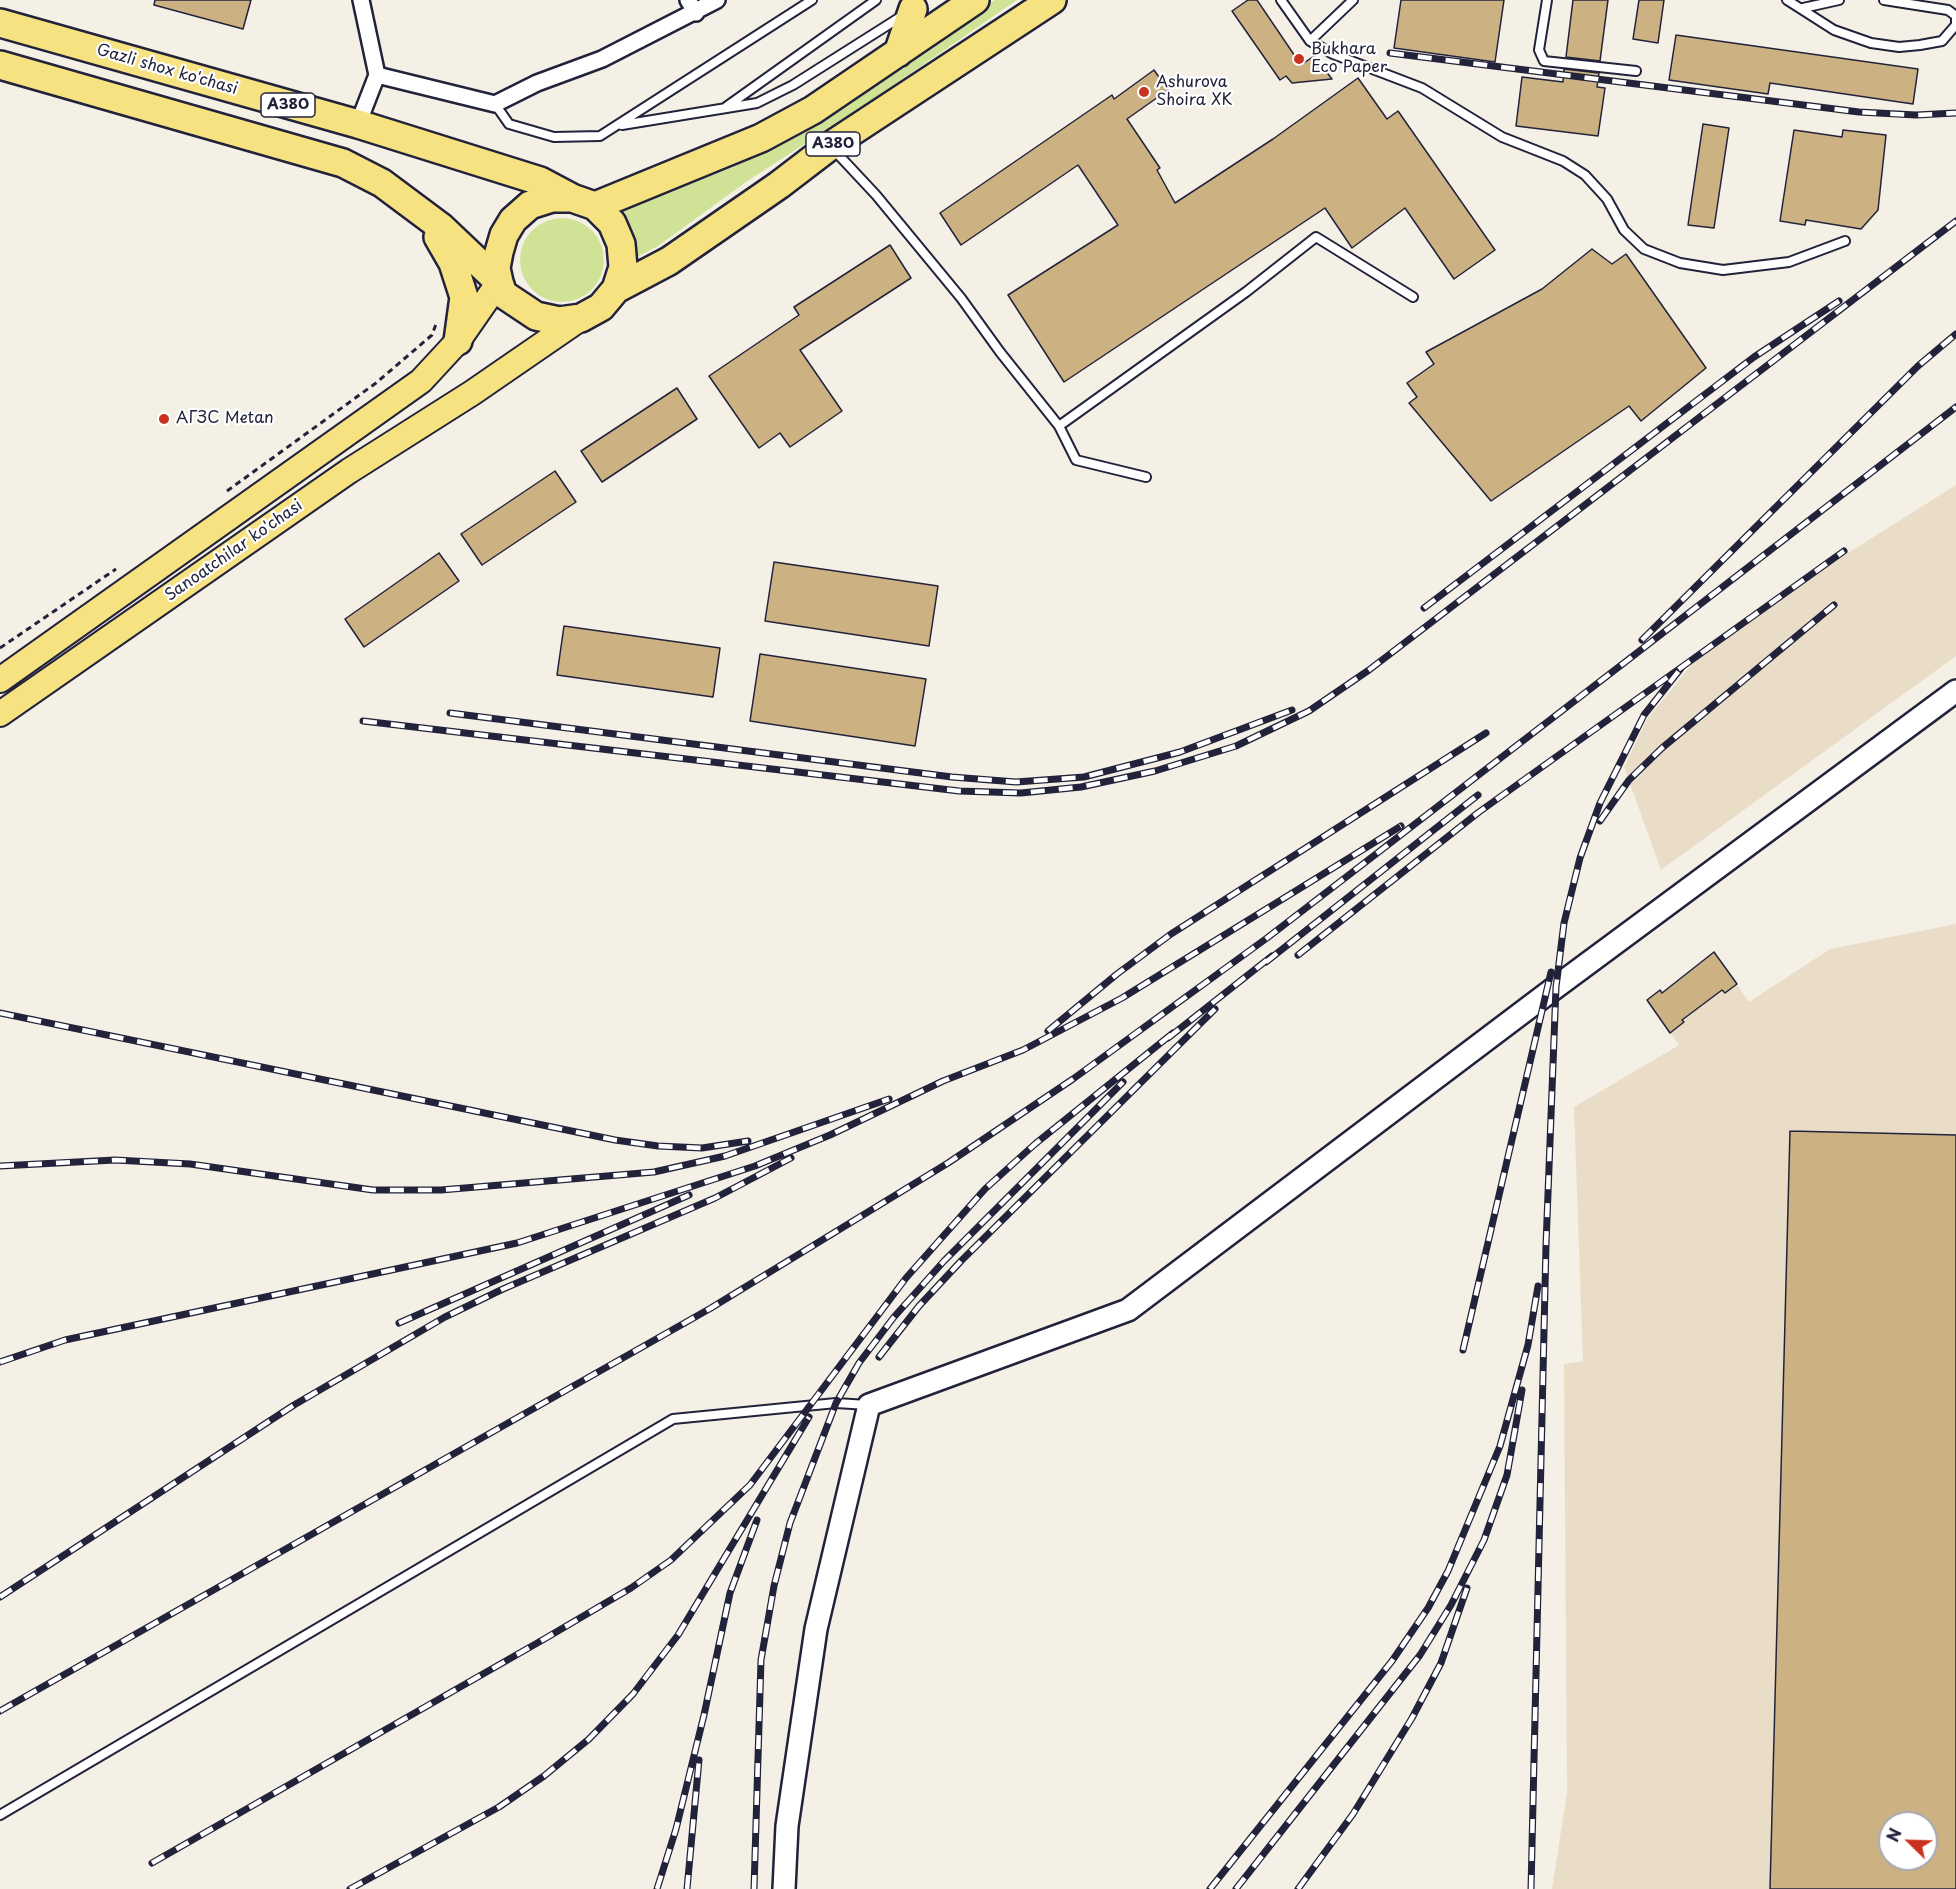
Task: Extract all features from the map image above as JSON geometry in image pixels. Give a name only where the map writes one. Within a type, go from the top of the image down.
[{"type":"highway","name":"A380","points":[[584,202],[761,138],[813,110],[975,0]]},
{"type":"highway","name":"A380","points":[[616,289],[669,261],[779,185],[830,146],[1052,0]]},
{"type":"highway","points":[[898,53],[914,4]]},
{"type":"highway","name":"Gazli shox ko'chasi","points":[[0,23],[358,124],[540,181],[584,202]]},
{"type":"highway","name":"A380","points":[[0,65],[343,163],[382,183],[441,227],[499,282]]},
{"type":"highway","points":[[552,198],[584,202],[612,223],[621,244],[623,267],[616,289],[601,306],[581,318],[559,321],[536,316],[503,294],[496,268],[504,235],[513,220],[530,205],[552,198]]},
{"type":"highway","points":[[420,212],[453,263],[464,297],[458,341]]},
{"type":"main road","points":[[0,680],[421,381],[458,341],[499,282]]},
{"type":"main road","name":"Sanoatchilar ko'chasi","points":[[0,714],[350,471],[472,393],[581,318]]},
{"type":"street","points":[[358,124],[377,75],[361,0]]},
{"type":"street","points":[[377,75],[495,104],[537,83],[602,59],[692,6],[717,0]]},
{"type":"street","points":[[784,1889],[788,1826],[816,1629],[869,1405],[1128,1311],[1556,987],[1956,691]]},
{"type":"lane","points":[[495,104],[509,124],[554,137],[600,136],[812,0]]},
{"type":"lane","points":[[723,109],[876,0]]},
{"type":"lane","points":[[1281,0],[1310,41],[1333,54],[1422,88],[1502,137],[1563,161],[1585,175],[1607,200],[1624,230],[1644,249],[1680,263],[1723,270],[1789,262],[1845,241]]},
{"type":"lane","points":[[1310,41],[1353,0]]},
{"type":"lane","points":[[1547,0],[1539,50],[1544,61],[1636,71]]},
{"type":"lane","points":[[1787,0],[1834,30],[1871,43],[1899,46],[1941,41],[1956,25],[1956,16],[1948,10],[1884,0]]},
{"type":"lane","points":[[1803,9],[1839,0]]},
{"type":"lane","points":[[617,126],[757,103],[793,85],[914,4]]},
{"type":"lane","points":[[830,146],[876,195],[954,289],[1059,426],[1076,460],[1146,477]]},
{"type":"lane","points":[[1059,426],[1246,292],[1316,237],[1413,297]]},
{"type":"lane","points":[[0,1815],[673,1419],[836,1403],[869,1405]]},
{"type":"path","points":[[223,493],[376,383],[432,335],[441,314]]},
{"type":"path","points":[[0,648],[117,569]]},
{"type":"shaded area","points":[[1956,485],[1956,656],[1661,870],[1624,767],[1647,719],[1693,663],[1796,586]]},
{"type":"shaded area","points":[[1956,924],[1956,1889],[1552,1889],[1567,1793],[1564,1364],[1583,1361],[1574,1107],[1679,1045],[1647,1000],[1660,990],[1663,993],[1714,952],[1749,1002],[1830,949]]},
{"type":"green space","points":[[995,0],[1017,0],[872,100],[746,182],[658,246],[637,257],[634,235],[624,211],[733,167],[790,140]]},
{"type":"green space","points":[[562,218],[578,221],[592,230],[601,244],[604,260],[601,276],[592,290],[578,299],[562,302],[546,299],[532,290],[523,276],[520,260],[523,244],[532,230],[546,221]]},
{"type":"building","points":[[155,0],[251,0],[243,29],[154,5]]},
{"type":"building","points":[[1248,0],[1257,0],[1301,65],[1314,56],[1332,79],[1292,83],[1286,76],[1280,80],[1232,11]]},
{"type":"building","points":[[1401,0],[1504,0],[1495,62],[1394,48]]},
{"type":"building","points":[[1573,0],[1608,0],[1600,61],[1566,57]]},
{"type":"building","points":[[1639,0],[1664,0],[1658,43],[1633,39]]},
{"type":"building","points":[[1676,35],[1918,69],[1913,104],[1770,83],[1768,94],[1669,80]]},
{"type":"building","points":[[1564,69],[1599,73],[1597,87],[1605,88],[1598,136],[1516,126],[1522,77],[1563,82]]},
{"type":"building","points":[[1154,70],[1168,90],[1127,119],[1160,168],[1157,170],[1175,203],[1273,139],[1358,78],[1387,119],[1398,111],[1495,250],[1454,279],[1405,208],[1352,248],[1325,208],[1064,382],[1008,295],[1118,225],[1078,165],[961,245],[940,213],[1112,95],[1114,99]]},
{"type":"building","points":[[1703,124],[1729,128],[1714,228],[1688,225]]},
{"type":"building","points":[[1794,130],[1842,137],[1843,130],[1886,135],[1878,210],[1861,229],[1806,220],[1805,225],[1780,221]]},
{"type":"building","points":[[890,245],[911,278],[800,350],[842,411],[790,447],[780,433],[759,448],[709,376],[799,315],[794,307]]},
{"type":"building","points":[[1592,249],[1612,264],[1626,254],[1706,368],[1641,421],[1629,406],[1491,501],[1409,403],[1417,397],[1407,383],[1434,364],[1426,352],[1542,289]]},
{"type":"building","points":[[677,388],[697,419],[602,482],[581,451]]},
{"type":"building","points":[[555,471],[576,502],[482,565],[461,534]]},
{"type":"building","points":[[439,553],[459,581],[364,647],[345,619]]},
{"type":"building","points":[[774,562],[938,586],[929,646],[765,621]]},
{"type":"building","points":[[564,626],[720,648],[713,697],[557,675]]},
{"type":"building","points":[[760,654],[926,679],[915,746],[750,721]]},
{"type":"building","points":[[1714,952],[1737,984],[1725,993],[1722,990],[1682,1020],[1684,1022],[1670,1033],[1647,1000],[1660,990],[1662,993]]},
{"type":"building","points":[[1790,1131],[1956,1135],[1956,1889],[1770,1889]]},
{"type":"railway","points":[[1390,53],[1859,112],[1916,115],[1956,113]]},
{"type":"railway","points":[[363,721],[959,791],[1021,793],[1081,787],[1155,771],[1236,746],[1309,711],[1369,670],[1956,221]]},
{"type":"railway","points":[[1424,608],[1754,357],[1839,301]]},
{"type":"railway","points":[[1642,640],[1918,366],[1956,334]]},
{"type":"railway","points":[[0,1711],[711,1308],[948,1163],[1073,1079],[1267,938],[1956,407]]},
{"type":"railway","points":[[1298,955],[1479,812],[1844,551]]},
{"type":"railway","points":[[1600,821],[1629,780],[1662,748],[1834,605]]},
{"type":"railway","points":[[1531,1889],[1546,1245],[1556,987],[1564,923],[1580,858],[1600,803],[1644,715],[1682,667]]},
{"type":"railway","points":[[450,713],[952,777],[1016,782],[1084,777],[1180,752],[1292,710]]},
{"type":"railway","points":[[1048,1031],[1117,974],[1171,934],[1486,733]]},
{"type":"railway","points":[[1266,962],[1478,795]]},
{"type":"railway","points":[[0,1362],[65,1340],[517,1243],[755,1166],[830,1135],[943,1081],[1023,1050],[1122,998],[1401,826]]},
{"type":"railway","points":[[1168,1038],[1272,956]]},
{"type":"railway","points":[[1463,1350],[1551,972]]},
{"type":"railway","points":[[879,1357],[919,1306],[962,1260],[1215,1009]]},
{"type":"railway","points":[[0,1013],[615,1140],[658,1146],[702,1148],[748,1141]]},
{"type":"railway","points":[[152,1863],[546,1638],[631,1588],[671,1560],[750,1485],[906,1278],[985,1189],[1035,1144],[1173,1033]]},
{"type":"railway","points":[[754,1889],[761,1660],[774,1586],[790,1523],[836,1403],[859,1363],[894,1317],[944,1261],[1123,1082]]},
{"type":"railway","points":[[0,1166],[115,1160],[190,1164],[373,1190],[441,1190],[654,1172],[725,1156],[889,1099]]},
{"type":"railway","points":[[0,1597],[294,1405],[445,1317],[503,1289],[715,1198],[791,1158]]},
{"type":"railway","points":[[399,1323],[689,1195]]},
{"type":"railway","points":[[1210,1889],[1392,1661],[1428,1608],[1448,1571],[1500,1446],[1528,1345],[1538,1286]]},
{"type":"railway","points":[[1236,1889],[1420,1655],[1451,1605],[1484,1540],[1507,1475],[1522,1390]]},
{"type":"railway","points":[[350,1889],[499,1807],[544,1776],[589,1739],[633,1694],[678,1635],[809,1417]]},
{"type":"railway","points":[[657,1889],[676,1829],[704,1715],[730,1593],[757,1520]]},
{"type":"railway","points":[[1298,1889],[1353,1814],[1412,1718],[1441,1663],[1467,1588]]},
{"type":"railway","points":[[687,1889],[699,1760]]},
{"type":"place","name":"Bukhara Eco Paper","points":[[1299,59]]},
{"type":"place","name":"Ashurova Shoira XK","points":[[1144,92]]},
{"type":"place","name":"АГЗС Metan","points":[[164,419]]}]
